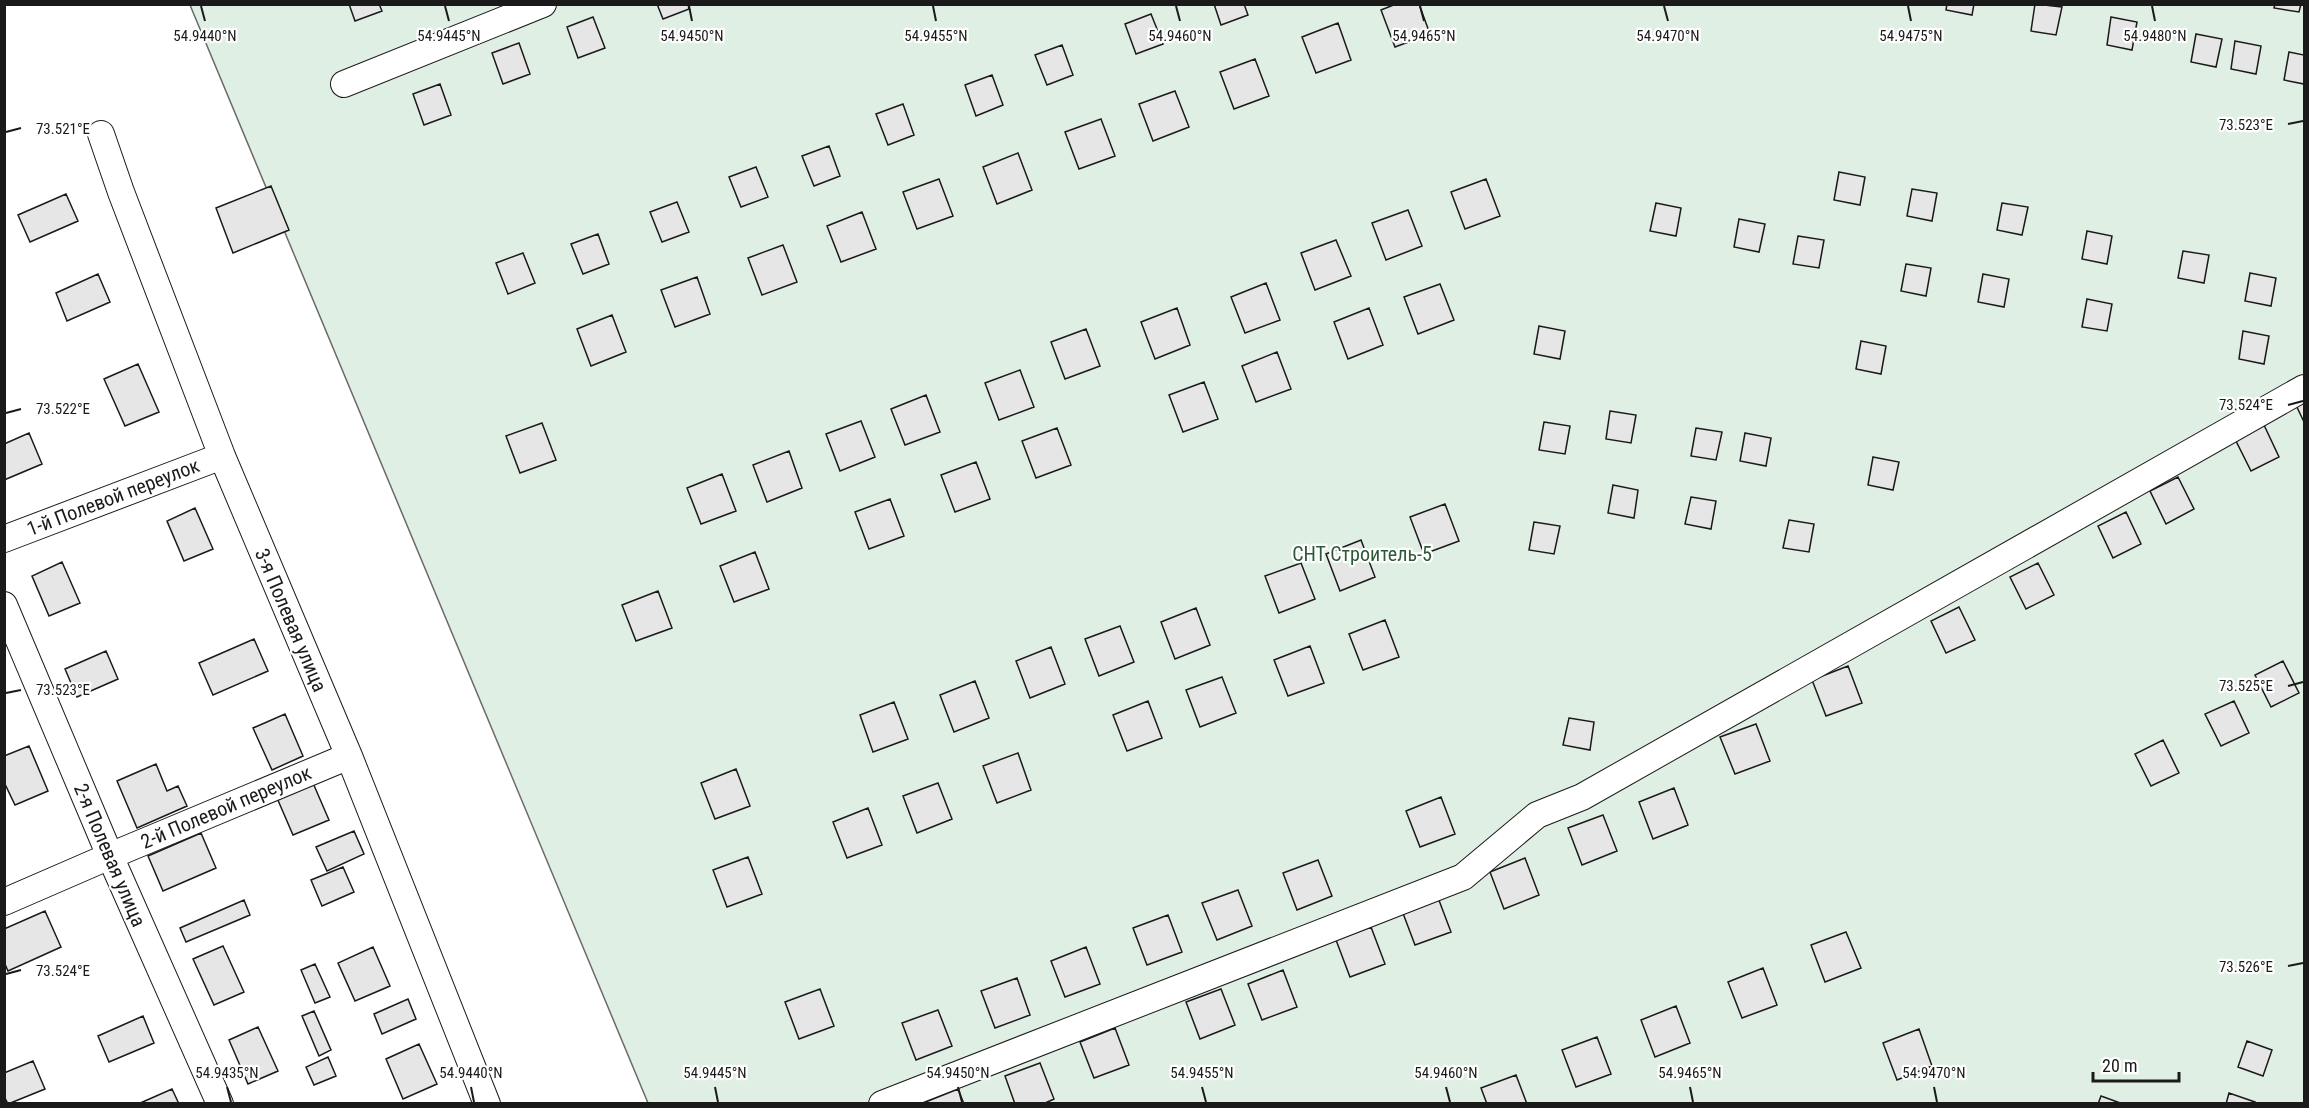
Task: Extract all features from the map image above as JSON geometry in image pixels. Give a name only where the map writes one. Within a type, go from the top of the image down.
[{"type":"street","points":[[345,84],[543,4]]},
{"type":"street","name":"3-я Полевая улица","points":[[101,134],[222,456],[349,756],[487,1104]]},
{"type":"street","points":[[882,1104],[1463,877],[1537,816],[1582,797],[2304,388]]},
{"type":"street","name":"1-й Полевой переулок","points":[[4,539],[222,456]]},
{"type":"street","name":"2-я Полевая улица","points":[[4,606],[110,856],[220,1104]]},
{"type":"street","name":"2-й Полевой переулок","points":[[4,902],[349,756]]},
{"type":"green space","name":"СНТ Строитель-5","points":[[190,5],[2304,5],[2304,1103],[648,1103]]},
{"type":"building","points":[[349,4],[379,4],[382,11],[355,21]]},
{"type":"building","points":[[657,4],[688,4],[689,9],[663,19]]},
{"type":"building","points":[[1214,4],[1244,4],[1248,15],[1221,25]]},
{"type":"building","points":[[1396,4],[1419,4],[1430,34],[1395,47],[1381,10]]},
{"type":"building","points":[[1947,4],[1974,4],[1972,15],[1946,10]]},
{"type":"building","points":[[2035,4],[2062,7],[2056,35],[2031,31]]},
{"type":"building","points":[[2275,4],[2301,4],[2299,12],[2274,8]]},
{"type":"building","points":[[1151,14],[1163,44],[1136,54],[1125,24]]},
{"type":"building","points":[[593,17],[605,48],[578,58],[567,27]]},
{"type":"building","points":[[2111,17],[2137,22],[2132,50],[2107,45]]},
{"type":"building","points":[[1338,23],[1351,60],[1316,73],[1302,37]]},
{"type":"building","points":[[2196,34],[2222,39],[2216,67],[2191,62]]},
{"type":"building","points":[[2235,41],[2261,46],[2256,74],[2231,69]]},
{"type":"building","points":[[519,43],[530,74],[503,84],[492,53]]},
{"type":"building","points":[[1062,45],[1073,75],[1047,85],[1035,55]]},
{"type":"building","points":[[2289,52],[2304,55],[2304,84],[2284,80]]},
{"type":"building","points":[[1255,59],[1269,96],[1234,109],[1220,72]]},
{"type":"building","points":[[992,75],[1003,105],[976,116],[965,85]]},
{"type":"building","points":[[440,84],[451,115],[424,125],[413,94]]},
{"type":"building","points":[[1175,91],[1189,127],[1153,141],[1139,104]]},
{"type":"building","points":[[903,104],[914,135],[888,145],[876,114]]},
{"type":"building","points":[[1101,119],[1115,156],[1079,169],[1065,132]]},
{"type":"building","points":[[829,146],[840,176],[814,186],[802,156]]},
{"type":"building","points":[[1018,153],[1032,190],[997,204],[983,167]]},
{"type":"building","points":[[756,167],[768,197],[741,207],[729,177]]},
{"type":"building","points":[[1839,172],[1865,177],[1860,205],[1834,200]]},
{"type":"building","points":[[939,179],[953,216],[917,229],[903,192]]},
{"type":"building","points":[[1486,179],[1500,216],[1465,229],[1451,192]]},
{"type":"building","points":[[271,186],[289,230],[233,253],[216,208]]},
{"type":"building","points":[[1912,189],[1937,193],[1932,221],[1907,216]]},
{"type":"building","points":[[66,194],[78,221],[30,242],[18,215]]},
{"type":"building","points":[[677,202],[689,232],[662,242],[650,212]]},
{"type":"building","points":[[1656,203],[1681,208],[1676,236],[1650,231]]},
{"type":"building","points":[[2002,203],[2028,207],[2022,235],[1997,230]]},
{"type":"building","points":[[1408,210],[1422,246],[1386,260],[1372,223]]},
{"type":"building","points":[[862,212],[876,249],[841,262],[827,226]]},
{"type":"building","points":[[1739,219],[1765,224],[1759,252],[1734,247]]},
{"type":"building","points":[[2087,231],[2112,236],[2107,264],[2082,259]]},
{"type":"building","points":[[598,234],[609,264],[583,274],[571,244]]},
{"type":"building","points":[[1798,236],[1824,240],[1819,268],[1793,264]]},
{"type":"building","points":[[1336,240],[1351,276],[1315,290],[1301,253]]},
{"type":"building","points":[[783,245],[797,282],[762,295],[748,258]]},
{"type":"building","points":[[2183,251],[2209,255],[2204,283],[2178,278]]},
{"type":"building","points":[[523,253],[535,283],[508,294],[496,263]]},
{"type":"building","points":[[1906,264],[1931,268],[1926,296],[1901,291]]},
{"type":"building","points":[[2250,273],[2276,278],[2271,306],[2245,301]]},
{"type":"building","points":[[98,274],[110,302],[67,321],[56,293]]},
{"type":"building","points":[[1983,274],[2009,279],[2004,307],[1978,302]]},
{"type":"building","points":[[697,277],[710,314],[675,327],[661,290]]},
{"type":"building","points":[[1266,283],[1280,320],[1245,333],[1231,297]]},
{"type":"building","points":[[1440,284],[1454,320],[1418,334],[1404,297]]},
{"type":"building","points":[[2087,299],[2112,304],[2107,331],[2082,327]]},
{"type":"building","points":[[1177,308],[1190,345],[1155,359],[1141,322]]},
{"type":"building","points":[[1369,308],[1383,345],[1348,359],[1334,322]]},
{"type":"building","points":[[612,315],[626,352],[591,366],[577,329]]},
{"type":"building","points":[[1539,326],[1565,331],[1560,359],[1534,354]]},
{"type":"building","points":[[1086,329],[1100,366],[1065,379],[1051,342]]},
{"type":"building","points":[[2243,331],[2269,336],[2264,364],[2239,359]]},
{"type":"building","points":[[1861,341],[1886,346],[1881,374],[1856,369]]},
{"type":"building","points":[[1277,352],[1291,389],[1256,402],[1242,366]]},
{"type":"building","points":[[138,364],[159,412],[125,426],[104,379]]},
{"type":"building","points":[[1020,370],[1034,407],[999,420],[985,383]]},
{"type":"building","points":[[1204,382],[1218,419],[1183,432],[1169,395]]},
{"type":"building","points":[[926,395],[940,432],[905,445],[891,409]]},
{"type":"building","points":[[2304,398],[2304,422],[2295,403]]},
{"type":"building","points":[[1610,411],[1636,415],[1631,443],[1606,439]]},
{"type":"building","points":[[861,421],[875,457],[840,471],[826,434]]},
{"type":"building","points":[[1544,422],[1570,426],[1565,454],[1539,450]]},
{"type":"building","points":[[542,423],[556,460],[520,473],[506,436]]},
{"type":"building","points":[[2264,425],[2279,457],[2251,471],[2235,439]]},
{"type":"building","points":[[1057,428],[1071,465],[1036,478],[1022,441]]},
{"type":"building","points":[[1696,428],[1722,432],[1716,460],[1691,456]]},
{"type":"building","points":[[29,433],[42,464],[4,480],[4,444]]},
{"type":"building","points":[[1745,433],[1771,438],[1766,466],[1740,461]]},
{"type":"building","points":[[789,451],[802,488],[767,502],[753,465]]},
{"type":"building","points":[[1873,457],[1899,462],[1893,490],[1868,485]]},
{"type":"building","points":[[976,462],[990,499],[955,512],[941,475]]},
{"type":"building","points":[[722,474],[736,511],[701,524],[687,488]]},
{"type":"building","points":[[2178,477],[2194,509],[2166,524],[2150,491]]},
{"type":"building","points":[[1613,485],[1638,490],[1634,518],[1608,513]]},
{"type":"building","points":[[1691,497],[1716,501],[1711,529],[1685,524]]},
{"type":"building","points":[[890,499],[904,536],[869,549],[855,512]]},
{"type":"building","points":[[1445,504],[1459,541],[1424,554],[1410,517]]},
{"type":"building","points":[[195,508],[213,549],[184,561],[167,521]]},
{"type":"building","points":[[2126,512],[2141,544],[2113,558],[2098,526]]},
{"type":"building","points":[[1789,520],[1814,524],[1809,552],[1783,548]]},
{"type":"building","points":[[1534,522],[1560,526],[1554,554],[1529,550]]},
{"type":"building","points":[[1361,540],[1375,577],[1340,591],[1326,554]]},
{"type":"building","points":[[755,552],[769,589],[734,602],[720,566]]},
{"type":"building","points":[[62,562],[80,603],[49,616],[32,576]]},
{"type":"building","points":[[1301,563],[1315,599],[1279,613],[1265,576]]},
{"type":"building","points":[[2038,563],[2054,595],[2026,609],[2010,577]]},
{"type":"building","points":[[658,591],[672,628],[636,641],[622,605]]},
{"type":"building","points":[[1959,607],[1975,640],[1946,653],[1931,621]]},
{"type":"building","points":[[1196,608],[1210,645],[1175,659],[1161,622]]},
{"type":"building","points":[[1385,620],[1399,657],[1363,670],[1349,634]]},
{"type":"building","points":[[1120,626],[1134,662],[1099,676],[1085,639]]},
{"type":"building","points":[[254,639],[268,671],[213,695],[199,663]]},
{"type":"building","points":[[1310,646],[1324,683],[1288,696],[1274,660]]},
{"type":"building","points":[[1051,647],[1065,684],[1030,698],[1016,661]]},
{"type":"building","points":[[106,651],[118,679],[77,697],[65,669]]},
{"type":"building","points":[[2283,661],[2299,693],[2271,707],[2255,675]]},
{"type":"building","points":[[1848,666],[1862,703],[1826,716],[1812,680]]},
{"type":"building","points":[[1222,677],[1236,713],[1200,727],[1186,690]]},
{"type":"building","points":[[975,681],[989,718],[954,732],[940,695]]},
{"type":"building","points":[[1148,701],[1162,738],[1127,751],[1113,715]]},
{"type":"building","points":[[2234,701],[2249,733],[2221,746],[2205,714]]},
{"type":"building","points":[[894,702],[908,739],[873,752],[860,715]]},
{"type":"building","points":[[285,714],[303,756],[272,770],[253,728]]},
{"type":"building","points":[[1569,718],[1594,722],[1590,750],[1563,745]]},
{"type":"building","points":[[1756,724],[1770,761],[1735,774],[1720,737]]},
{"type":"building","points":[[2163,740],[2179,773],[2151,786],[2135,754]]},
{"type":"building","points":[[29,746],[48,791],[15,805],[4,782],[4,756]]},
{"type":"building","points":[[1018,753],[1031,790],[997,803],[983,766]]},
{"type":"building","points":[[156,764],[167,791],[178,786],[187,806],[137,828],[117,781]]},
{"type":"building","points":[[736,769],[750,806],[715,819],[701,783]]},
{"type":"building","points":[[313,783],[329,820],[293,835],[277,798]]},
{"type":"building","points":[[938,783],[952,819],[917,833],[903,796]]},
{"type":"building","points":[[1674,788],[1688,825],[1653,839],[1639,802]]},
{"type":"building","points":[[1441,797],[1455,834],[1420,847],[1406,811]]},
{"type":"building","points":[[868,808],[882,845],[847,858],[833,822]]},
{"type":"building","points":[[1603,815],[1617,851],[1582,865],[1568,828]]},
{"type":"building","points":[[354,831],[364,854],[327,871],[316,847]]},
{"type":"building","points":[[201,833],[216,868],[163,891],[148,856]]},
{"type":"building","points":[[748,857],[762,894],[727,907],[713,870]]},
{"type":"building","points":[[1525,858],[1539,895],[1504,909],[1490,872]]},
{"type":"building","points":[[1318,860],[1332,896],[1297,910],[1283,873]]},
{"type":"building","points":[[343,867],[354,892],[322,906],[311,880]]},
{"type":"building","points":[[1238,890],[1252,926],[1217,940],[1202,903]]},
{"type":"building","points":[[1437,895],[1451,932],[1415,945],[1401,908]]},
{"type":"building","points":[[244,900],[250,915],[186,942],[180,928]]},
{"type":"building","points":[[45,911],[61,947],[8,971],[4,962],[4,929]]},
{"type":"building","points":[[1168,915],[1182,952],[1147,965],[1133,928]]},
{"type":"building","points":[[1371,927],[1385,964],[1350,977],[1336,940]]},
{"type":"building","points":[[1846,932],[1861,968],[1825,982],[1811,945]]},
{"type":"building","points":[[223,946],[244,992],[214,1005],[193,959]]},
{"type":"building","points":[[373,947],[390,986],[355,1001],[338,963]]},
{"type":"building","points":[[1086,947],[1100,984],[1065,997],[1051,961]]},
{"type":"building","points":[[315,964],[330,997],[315,1003],[301,970]]},
{"type":"building","points":[[1763,968],[1777,1005],[1742,1018],[1728,982]]},
{"type":"building","points":[[1283,970],[1297,1007],[1262,1020],[1248,984]]},
{"type":"building","points":[[1017,978],[1030,1015],[995,1028],[981,991]]},
{"type":"building","points":[[820,989],[834,1026],[799,1039],[785,1002]]},
{"type":"building","points":[[1221,989],[1235,1025],[1200,1039],[1186,1002]]},
{"type":"building","points":[[408,999],[416,1019],[382,1034],[374,1014]]},
{"type":"building","points":[[1676,1006],[1690,1043],[1655,1057],[1641,1020]]},
{"type":"building","points":[[938,1010],[952,1046],[916,1060],[902,1023]]},
{"type":"building","points":[[314,1011],[331,1050],[319,1056],[302,1016]]},
{"type":"building","points":[[143,1016],[154,1043],[109,1062],[98,1036]]},
{"type":"building","points":[[258,1027],[278,1071],[248,1084],[229,1040]]},
{"type":"building","points":[[1115,1028],[1129,1065],[1094,1078],[1080,1042]]},
{"type":"building","points":[[1919,1029],[1932,1066],[1897,1080],[1883,1043]]},
{"type":"building","points":[[1597,1037],[1611,1074],[1576,1087],[1562,1050]]},
{"type":"building","points":[[2247,1041],[2272,1050],[2263,1076],[2238,1067]]},
{"type":"building","points":[[419,1044],[437,1084],[403,1099],[386,1059]]},
{"type":"building","points":[[328,1057],[336,1076],[314,1085],[306,1067]]},
{"type":"building","points":[[33,1061],[45,1089],[8,1104],[4,1096],[4,1073]]},
{"type":"building","points":[[1040,1063],[1054,1099],[1043,1104],[1015,1104],[1005,1076]]},
{"type":"building","points":[[1516,1075],[1527,1104],[1487,1104],[1481,1088]]},
{"type":"building","points":[[172,1089],[179,1104],[138,1104]]},
{"type":"building","points":[[958,1089],[964,1104],[923,1104],[923,1103]]},
{"type":"building","points":[[2229,1093],[2255,1102],[2254,1104],[2226,1104]]},
{"type":"building","points":[[2101,1096],[2123,1104],[2098,1104]]}]
